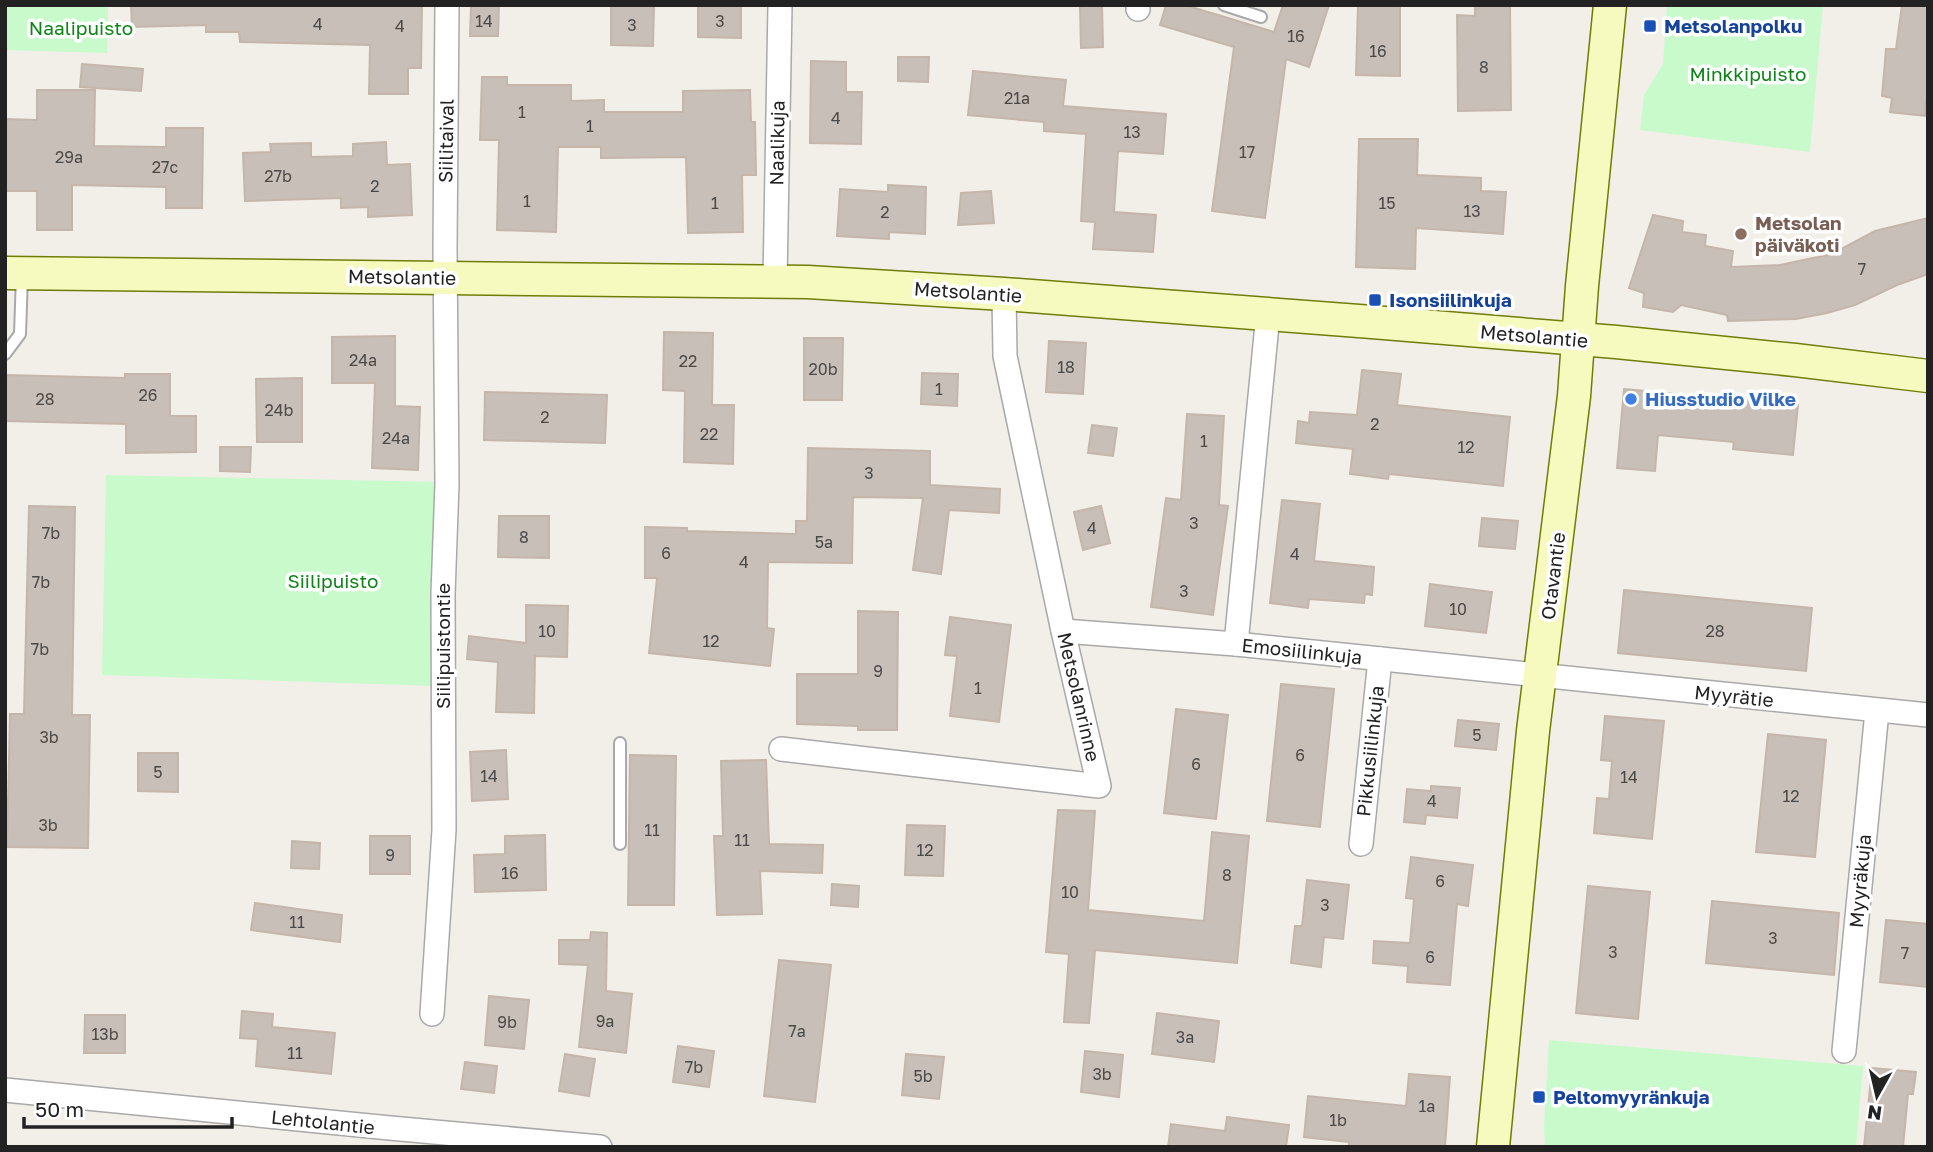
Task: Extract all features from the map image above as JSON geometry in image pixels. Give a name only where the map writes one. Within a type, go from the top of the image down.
[{"type":"street","name":"Siilitaival","points":[[445,278],[447,5]]},
{"type":"street","name":"Naalikuja","points":[[775,281],[780,5]]},
{"type":"street","name":"Otavantie","points":[[1493,1147],[1533,732],[1573,409],[1577,339],[1610,5]]},
{"type":"street","name":"Metsolantie","points":[[13,273],[775,281],[1004,294],[1577,339],[1928,376]]},
{"type":"street","name":"Siilipuistontie","points":[[432,1014],[444,830],[443,594],[447,484],[445,278]]},
{"type":"street","name":"Metsolanrinne","points":[[781,749],[1099,786],[1005,356],[1004,294]]},
{"type":"street","points":[[1236,644],[1268,314]]},
{"type":"street","name":"Emosiilinkuja","points":[[1063,631],[1236,644],[1540,675]]},
{"type":"street","name":"Pikkusiilinkuja","points":[[1361,844],[1380,659]]},
{"type":"street","name":"Myyrätie","points":[[1540,675],[1928,715]]},
{"type":"street","name":"Myyräkuja","points":[[1844,1051],[1877,711]]},
{"type":"street","name":"Lehtolantie","points":[[5,1090],[389,1138],[600,1147]]},
{"type":"lane","points":[[1224,5],[1261,17]]},
{"type":"lane","points":[[5,354],[20,334],[13,273]]},
{"type":"lane","points":[[620,743],[620,844]]},
{"type":"green space","name":"Naalipuisto","points":[[5,5],[108,5],[107,53],[5,50]]},
{"type":"green space","name":"Minkkipuisto","points":[[1667,5],[1823,5],[1810,152],[1640,130],[1644,95],[1663,64]]},
{"type":"green space","name":"Siilipuisto","points":[[106,475],[438,482],[434,686],[102,675]]},
{"type":"green space","points":[[1549,1040],[1863,1066],[1856,1147],[1545,1147]]},
{"type":"building","points":[[131,5],[422,5],[421,68],[408,68],[408,94],[369,94],[370,45],[240,42],[239,32],[206,32],[206,25],[132,27]]},
{"type":"building","points":[[471,5],[499,5],[498,36],[470,36]]},
{"type":"building","points":[[611,5],[654,5],[653,46],[611,45]]},
{"type":"building","points":[[698,5],[741,5],[741,38],[698,37]]},
{"type":"building","points":[[1080,5],[1102,5],[1103,47],[1081,48]]},
{"type":"building","points":[[1166,5],[1185,5],[1274,32],[1283,5],[1329,5],[1309,67],[1286,59],[1265,218],[1212,211],[1234,47],[1160,25]]},
{"type":"building","points":[[1358,5],[1400,5],[1400,76],[1356,75]]},
{"type":"building","points":[[1475,5],[1510,5],[1511,110],[1458,111],[1457,15],[1475,16]]},
{"type":"building","points":[[1902,5],[1928,5],[1928,100],[1925,116],[1890,112],[1892,98],[1882,96],[1886,49],[1896,49]]},
{"type":"building","points":[[898,57],[929,57],[928,82],[898,81]]},
{"type":"building","points":[[811,61],[846,62],[846,92],[862,92],[861,144],[810,143]]},
{"type":"building","points":[[82,64],[143,69],[141,91],[80,87]]},
{"type":"building","points":[[973,71],[1066,80],[1063,106],[1166,114],[1163,154],[1118,151],[1114,212],[1156,215],[1153,252],[1093,249],[1095,222],[1081,221],[1086,134],[1044,131],[1044,122],[968,115]]},
{"type":"building","points":[[482,77],[507,77],[507,85],[571,85],[571,101],[604,100],[604,112],[683,112],[683,91],[750,90],[751,122],[755,122],[756,175],[742,175],[743,232],[688,233],[686,157],[601,158],[601,147],[558,147],[556,232],[497,230],[499,140],[480,140]]},
{"type":"building","points":[[37,90],[95,90],[94,146],[166,147],[166,128],[203,128],[202,208],[166,208],[166,187],[72,185],[72,230],[37,230],[37,191],[5,191],[5,119],[37,120]]},
{"type":"building","points":[[1359,139],[1418,139],[1417,175],[1481,178],[1481,191],[1506,192],[1503,234],[1416,228],[1415,269],[1356,267]]},
{"type":"building","points":[[386,142],[387,165],[410,164],[412,215],[368,217],[368,207],[341,208],[341,198],[245,201],[243,153],[271,152],[270,144],[311,143],[311,157],[353,156],[353,144]]},
{"type":"building","points":[[888,185],[926,187],[925,234],[889,232],[889,239],[837,236],[840,189],[888,192]]},
{"type":"building","points":[[991,191],[994,223],[958,225],[961,193]]},
{"type":"building","points":[[1653,215],[1683,221],[1682,232],[1706,235],[1705,246],[1733,251],[1731,267],[1780,265],[1832,254],[1875,231],[1928,218],[1928,274],[1855,305],[1796,319],[1728,321],[1727,315],[1681,305],[1673,312],[1643,307],[1644,293],[1629,288]]},
{"type":"building","points":[[664,332],[713,333],[712,405],[734,405],[733,464],[684,462],[685,391],[663,390]]},
{"type":"building","points":[[395,336],[395,406],[420,407],[418,470],[372,468],[375,383],[332,383],[332,337]]},
{"type":"building","points":[[804,338],[843,338],[842,400],[804,400]]},
{"type":"building","points":[[1049,341],[1086,343],[1083,394],[1046,392]]},
{"type":"building","points":[[1362,370],[1401,374],[1397,405],[1510,417],[1503,486],[1389,474],[1388,479],[1350,474],[1353,449],[1296,443],[1298,421],[1309,423],[1310,412],[1357,415]]},
{"type":"building","points":[[922,373],[958,374],[957,406],[921,404]]},
{"type":"building","points":[[125,374],[170,374],[170,416],[196,416],[196,452],[126,453],[126,424],[5,421],[5,375],[125,378]]},
{"type":"building","points":[[302,378],[302,442],[257,442],[256,379]]},
{"type":"building","points":[[1624,389],[1798,405],[1793,455],[1733,449],[1734,442],[1658,435],[1655,471],[1617,468]]},
{"type":"building","points":[[485,392],[607,395],[605,443],[484,440]]},
{"type":"building","points":[[1187,414],[1224,416],[1219,505],[1228,506],[1213,615],[1151,607],[1166,498],[1181,500]]},
{"type":"building","points":[[1092,425],[1117,428],[1113,456],[1088,453]]},
{"type":"building","points":[[220,447],[251,447],[250,472],[220,471]]},
{"type":"building","points":[[808,448],[930,451],[930,485],[1000,489],[999,513],[949,510],[941,574],[913,570],[923,498],[853,497],[852,563],[768,562],[767,628],[774,629],[770,666],[649,653],[657,578],[645,578],[645,527],[796,534],[796,521],[807,521]]},
{"type":"building","points":[[1282,500],[1320,504],[1314,561],[1374,567],[1372,595],[1365,594],[1364,603],[1309,599],[1308,608],[1270,603]]},
{"type":"building","points":[[29,506],[75,507],[72,715],[90,715],[88,848],[7,847],[10,714],[24,714]]},
{"type":"building","points":[[1101,506],[1110,543],[1083,550],[1074,512]]},
{"type":"building","points":[[499,516],[549,516],[549,558],[498,557]]},
{"type":"building","points":[[1482,518],[1518,521],[1515,549],[1479,546]]},
{"type":"building","points":[[1430,584],[1492,592],[1486,633],[1425,626]]},
{"type":"building","points":[[1624,590],[1812,608],[1806,671],[1618,653]]},
{"type":"building","points":[[526,605],[568,606],[567,657],[535,656],[534,713],[496,712],[498,662],[467,659],[469,636],[526,643]]},
{"type":"building","points":[[858,611],[898,612],[897,730],[858,730],[858,726],[797,724],[797,674],[858,674]]},
{"type":"building","points":[[950,617],[1011,625],[999,722],[950,716],[957,656],[945,655]]},
{"type":"building","points":[[1281,684],[1334,689],[1320,827],[1267,821]]},
{"type":"building","points":[[1176,709],[1228,715],[1216,819],[1164,813]]},
{"type":"building","points":[[1605,716],[1664,721],[1652,839],[1594,833],[1597,798],[1609,799],[1612,761],[1601,760]]},
{"type":"building","points":[[1458,720],[1499,724],[1496,750],[1455,746]]},
{"type":"building","points":[[1768,734],[1826,740],[1815,857],[1756,852]]},
{"type":"building","points":[[506,750],[508,799],[472,801],[470,752]]},
{"type":"building","points":[[138,753],[178,753],[178,792],[138,791]]},
{"type":"building","points":[[630,755],[676,756],[674,905],[628,905]]},
{"type":"building","points":[[766,760],[769,844],[823,845],[822,873],[760,871],[762,914],[717,915],[714,836],[723,836],[721,761]]},
{"type":"building","points":[[1431,786],[1460,788],[1457,818],[1426,815],[1425,824],[1404,822],[1407,789],[1431,791]]},
{"type":"building","points":[[1058,810],[1095,811],[1088,910],[1204,921],[1212,832],[1249,836],[1237,963],[1095,950],[1089,1023],[1064,1022],[1069,954],[1046,952]]},
{"type":"building","points":[[907,825],[945,826],[943,876],[905,875]]},
{"type":"building","points":[[545,835],[546,890],[475,892],[474,855],[505,854],[505,836]]},
{"type":"building","points":[[370,836],[410,836],[410,874],[370,874]]},
{"type":"building","points":[[292,841],[320,843],[319,869],[291,868]]},
{"type":"building","points":[[1411,857],[1473,865],[1468,906],[1457,904],[1450,985],[1407,982],[1408,966],[1373,963],[1374,941],[1410,943],[1414,899],[1406,898]]},
{"type":"building","points":[[1307,880],[1349,885],[1343,939],[1324,937],[1321,967],[1291,963],[1295,926],[1302,926]]},
{"type":"building","points":[[832,884],[859,886],[858,907],[831,905]]},
{"type":"building","points":[[1588,886],[1650,892],[1638,1019],[1576,1013]]},
{"type":"building","points":[[1712,901],[1839,913],[1834,975],[1706,963]]},
{"type":"building","points":[[255,903],[342,915],[340,942],[251,930]]},
{"type":"building","points":[[1886,920],[1928,924],[1928,987],[1880,982]]},
{"type":"building","points":[[591,932],[607,933],[606,991],[632,994],[626,1053],[579,1047],[588,965],[559,964],[559,940],[590,940]]},
{"type":"building","points":[[779,960],[831,965],[815,1102],[764,1096]]},
{"type":"building","points":[[489,996],[529,1000],[524,1049],[485,1045]]},
{"type":"building","points":[[242,1011],[273,1014],[272,1027],[335,1033],[331,1074],[256,1066],[258,1039],[240,1038]]},
{"type":"building","points":[[1157,1013],[1219,1021],[1214,1062],[1152,1054]]},
{"type":"building","points":[[85,1015],[125,1015],[125,1053],[84,1053]]},
{"type":"building","points":[[678,1046],[714,1051],[709,1087],[673,1082]]},
{"type":"building","points":[[1085,1051],[1123,1055],[1119,1097],[1081,1092]]},
{"type":"building","points":[[565,1054],[595,1059],[589,1096],[559,1091]]},
{"type":"building","points":[[906,1054],[944,1057],[939,1099],[902,1095]]},
{"type":"building","points":[[465,1062],[497,1066],[494,1093],[461,1089]]},
{"type":"building","points":[[1872,1068],[1916,1072],[1913,1094],[1908,1094],[1903,1147],[1864,1147]]},
{"type":"building","points":[[1409,1074],[1450,1077],[1445,1147],[1349,1147],[1349,1142],[1304,1137],[1308,1096],[1406,1106]]},
{"type":"building","points":[[1227,1117],[1289,1125],[1286,1147],[1168,1147],[1171,1124],[1225,1131]]},
{"type":"place","name":"Metsolanpolku","points":[[1650,26]]},
{"type":"place","name":"Metsolan päiväkoti","points":[[1741,234]]},
{"type":"place","name":"Isonsiilinkuja","points":[[1375,300]]},
{"type":"place","name":"Hiusstudio Vilke","points":[[1631,399]]},
{"type":"place","name":"Peltomyyränkuja","points":[[1539,1097]]}]
